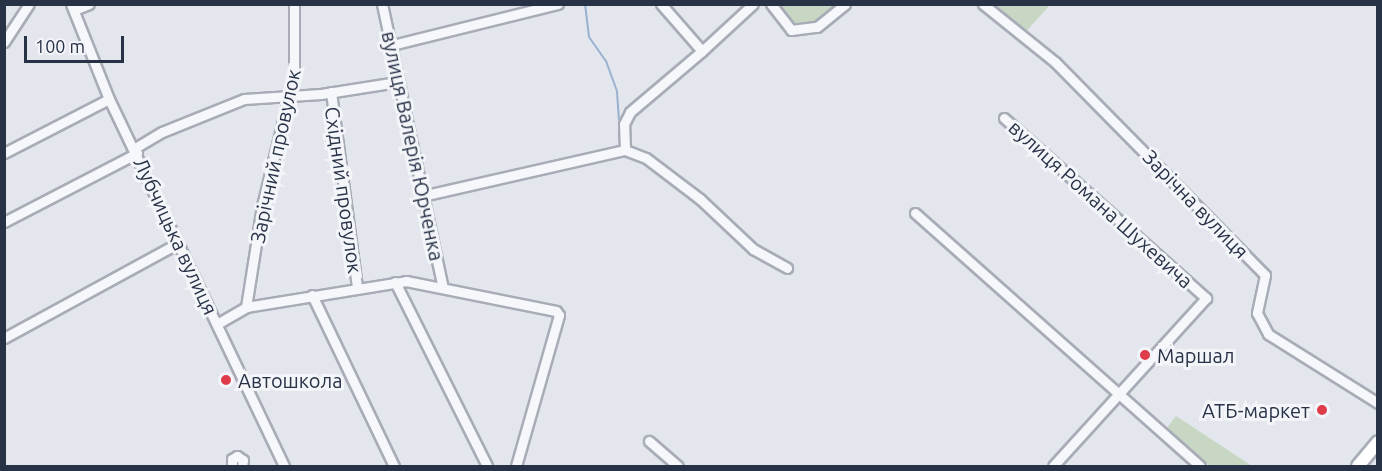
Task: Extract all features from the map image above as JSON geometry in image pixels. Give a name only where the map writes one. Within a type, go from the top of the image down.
[{"type":"main road","points":[[1358,466],[1377,442]]},
{"type":"street","points":[[4,42],[29,4]]},
{"type":"street","points":[[73,7],[89,4]]},
{"type":"street","name":"Зарічний провулок","points":[[246,307],[262,206],[290,95],[297,57],[294,4]]},
{"type":"street","name":"вулиця Валерія Юрченка","points":[[382,4],[443,288]]},
{"type":"street","points":[[392,45],[558,4]]},
{"type":"street","points":[[661,4],[702,51]]},
{"type":"street","points":[[625,150],[624,124],[630,112],[753,4]]},
{"type":"street","points":[[771,4],[791,30],[817,27],[845,4]]},
{"type":"street","name":"Зарічна вулиця","points":[[983,4],[1054,62],[1265,275],[1257,314],[1268,334],[1377,403]]},
{"type":"street","name":"Лубчицька вулиця","points":[[73,7],[110,99],[284,466]]},
{"type":"street","points":[[4,222],[136,150],[162,132],[244,99],[331,92],[398,82]]},
{"type":"street","name":"Східний провулок","points":[[331,92],[357,287]]},
{"type":"street","points":[[4,153],[110,99]]},
{"type":"street","name":"вулиця Романа Шухевича","points":[[1004,117],[1206,298],[1053,466]]},
{"type":"street","points":[[422,196],[625,150],[646,158],[700,199],[753,249],[787,268]]},
{"type":"street","points":[[915,213],[1117,396],[1200,466]]},
{"type":"street","points":[[4,338],[178,243]]},
{"type":"street","points":[[395,282],[487,466]]},
{"type":"street","points":[[217,324],[246,307],[395,282],[443,288],[549,309],[559,315],[516,466]]},
{"type":"street","points":[[312,295],[394,466]]},
{"type":"street","points":[[649,441],[678,466]]},
{"type":"street","points":[[231,466],[232,459],[237,456],[243,460],[242,466]]},
{"type":"green space","points":[[771,5],[845,5],[817,27],[791,30]]},
{"type":"green space","points":[[983,5],[1050,5],[1022,36]]},
{"type":"green space","points":[[1176,416],[1252,466],[1210,466],[1166,429]]},
{"type":"waterway","points":[[585,4],[589,37],[606,61],[617,92],[619,119]]},
{"type":"place","name":"Маршал","points":[[1145,355]]},
{"type":"place","name":"Автошкола","points":[[226,380]]},
{"type":"place","name":"АТБ-маркет","points":[[1322,410]]}]
